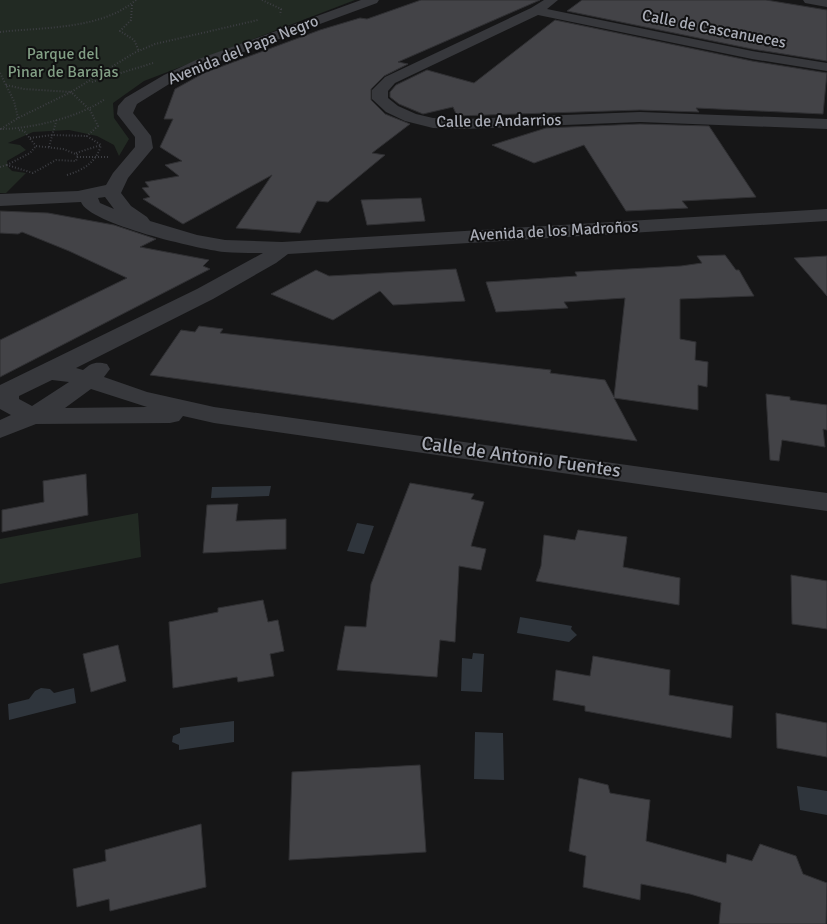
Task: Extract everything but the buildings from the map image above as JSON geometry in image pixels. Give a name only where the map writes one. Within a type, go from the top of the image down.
[{"type":"street","name":"Avenida del Papa Negro","points":[[114,188],[119,177],[144,148],[144,141],[125,114],[126,106],[138,94],[201,62],[373,0]]},
{"type":"street","name":"Calle de Andarrios","points":[[552,0],[536,11],[390,80],[380,90],[380,99],[392,109],[411,118],[433,123],[463,124],[640,117],[827,124]]},
{"type":"street","points":[[809,0],[827,3]]},
{"type":"street","name":"Calle de Cascanueces","points":[[536,11],[752,56],[827,67]]},
{"type":"street","name":"Avenida del Papa Negro","points":[[88,196],[90,191],[108,176],[131,164]]},
{"type":"street","points":[[0,200],[88,196],[114,188]]},
{"type":"street","points":[[114,188],[112,193],[124,210],[161,231]]},
{"type":"street","points":[[88,196],[92,206],[101,211],[194,241],[225,246],[282,248]]},
{"type":"street","name":"Avenida de los Madroños","points":[[282,248],[827,215]]},
{"type":"street","points":[[4,394],[164,315],[269,259],[282,248]]},
{"type":"street","points":[[0,430],[32,416],[69,395],[88,380],[132,337],[164,315]]},
{"type":"street","name":"Calle de Antonio Fuentes","points":[[48,372],[68,373],[140,398],[214,415],[618,470],[827,502]]},
{"type":"street","name":"Calle de Antonio Fuentes","points":[[4,394],[9,404],[32,416],[214,415]]},
{"type":"path","points":[[0,32],[103,18],[132,5],[136,0]]},
{"type":"path","points":[[262,0],[280,9],[280,15]]},
{"type":"path","points":[[132,5],[130,20],[120,31],[134,40],[139,51]]},
{"type":"path","points":[[144,70],[158,65]]},
{"type":"path","points":[[0,73],[14,101],[18,118]]},
{"type":"path","points":[[0,128],[71,92],[24,89],[6,84]]},
{"type":"path","points":[[17,129],[90,110],[112,94]]},
{"type":"path","points":[[49,147],[57,118]]},
{"type":"path","points":[[0,128],[24,131],[36,146],[49,147],[78,155],[76,161],[56,160],[33,173],[7,165]]},
{"type":"path","points":[[30,138],[87,136]]},
{"type":"path","points":[[62,177],[89,166],[99,154],[101,145]]},
{"type":"path","points":[[0,166],[7,165],[30,153],[36,146]]},
{"type":"green space","name":"Parque del Pinar de Barajas","points":[[0,0],[355,0],[144,81],[113,103],[114,118],[129,139],[119,156],[114,145],[97,136],[69,130],[33,132],[8,143],[20,145],[26,150],[7,161],[8,167],[12,171],[26,173],[6,193],[0,193]]},
{"type":"green space","points":[[138,513],[141,557],[0,584],[0,539]]},
{"type":"shaded area","points":[[271,486],[269,496],[211,498],[212,487]]},
{"type":"shaded area","points":[[357,523],[374,526],[364,554],[347,551]]},
{"type":"shaded area","points":[[520,617],[572,626],[571,629],[577,635],[569,642],[517,633]]},
{"type":"shaded area","points":[[473,653],[484,654],[482,692],[461,691],[462,658],[472,659]]},
{"type":"shaded area","points":[[41,688],[50,689],[54,693],[74,688],[76,703],[9,720],[8,704],[29,699],[35,691]]},
{"type":"shaded area","points":[[234,721],[234,742],[179,750],[179,745],[172,742],[173,736],[180,733],[180,728]]},
{"type":"shaded area","points":[[475,732],[503,733],[504,780],[474,779]]},
{"type":"shaded area","points":[[797,786],[827,791],[827,815],[800,810]]}]
